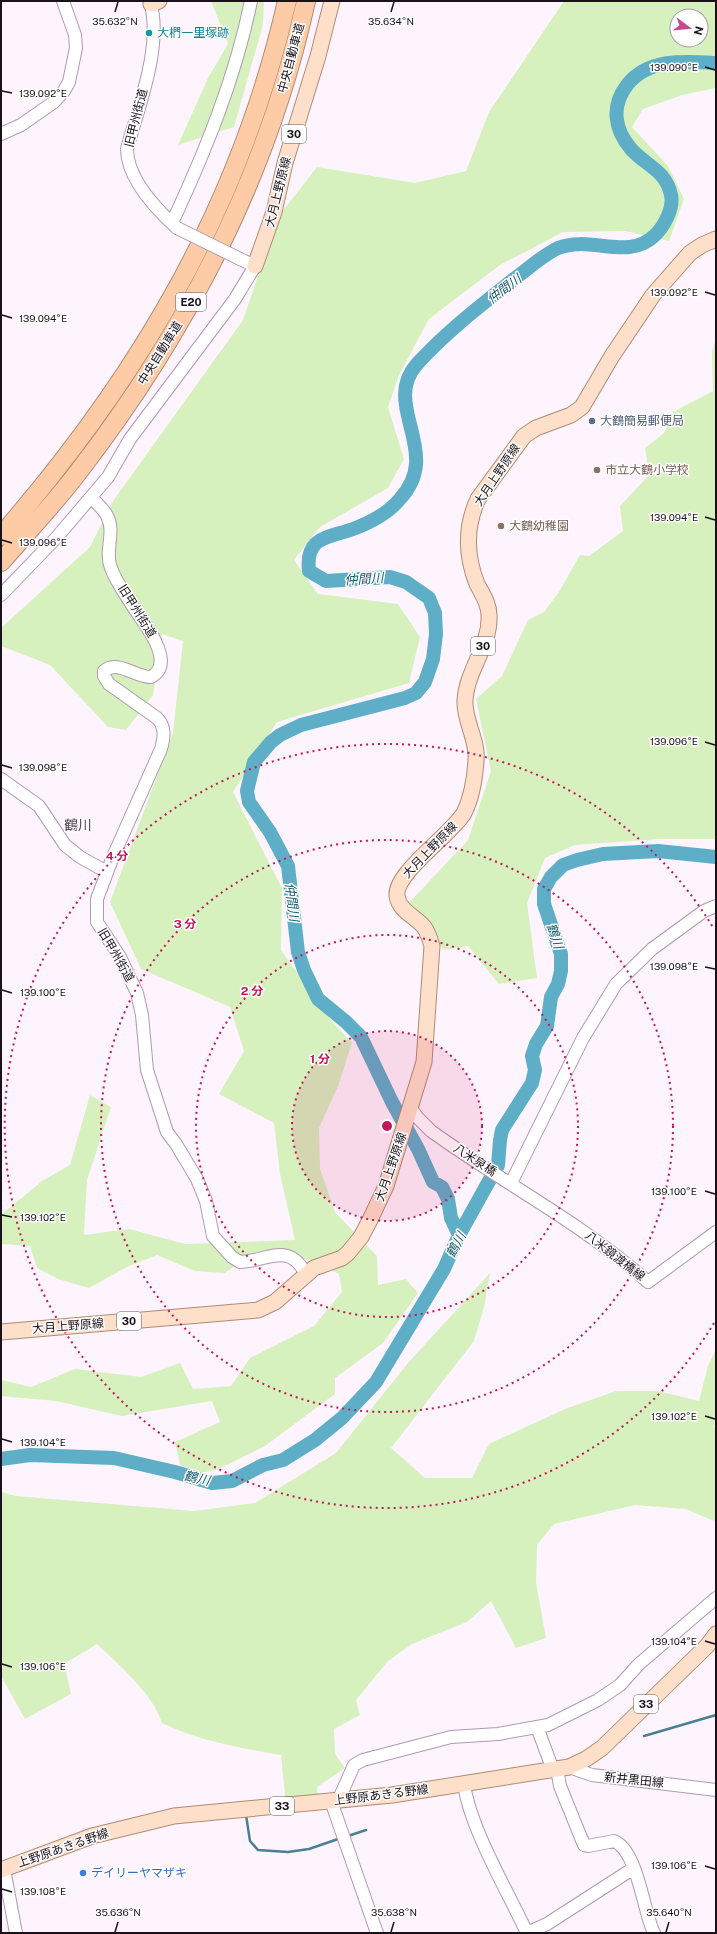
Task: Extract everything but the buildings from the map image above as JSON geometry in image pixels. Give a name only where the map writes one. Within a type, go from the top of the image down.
[{"type":"highway","name":"中央自動車道","points":[[1,536],[88,429],[137,356],[184,276],[224,196],[242,154],[268,78],[288,1]]},
{"type":"highway","name":"中央自動車道","points":[[1,562],[48,510],[107,434],[157,361],[194,297],[228,230],[258,161],[286,82],[306,1]]},
{"type":"main road","name":"大月上野原線","points":[[255,266],[272,218],[285,163],[318,56],[332,1]]},
{"type":"main road","name":"大月上野原線","points":[[1,1332],[258,1310],[276,1302],[306,1274],[321,1264],[342,1258],[354,1247],[370,1220],[380,1198],[410,1111],[424,1062],[432,946],[425,928],[410,915],[399,902],[397,888],[400,881],[408,872],[456,824],[466,806],[473,784],[477,758],[476,745],[465,702],[467,687],[487,632],[490,615],[470,563],[468,541],[473,511],[478,500],[524,436],[536,428],[571,415],[582,407],[612,356],[653,295],[690,253],[702,245],[716,239]]},
{"type":"main road","name":"上野原あきる野線","points":[[3,1869],[92,1836],[174,1816],[392,1795],[560,1769],[586,1760],[602,1748],[707,1646],[716,1634]]},
{"type":"street","points":[[1,134],[6,134],[21,125],[54,102],[64,91],[69,82],[76,48],[75,35],[63,1]]},
{"type":"street","points":[[174,226],[209,142],[247,22],[251,1]]},
{"type":"street","name":"旧甲州街道","points":[[153,2],[154,46],[127,149],[127,158],[130,169],[163,217],[174,226],[255,266]]},
{"type":"street","points":[[1,595],[57,537],[108,477],[130,439],[235,299],[255,266]]},
{"type":"street","name":"旧甲州街道","points":[[91,497],[107,515],[110,522],[109,558],[111,568],[121,588],[150,629],[159,648],[161,659],[158,669],[151,677],[112,667],[104,671],[104,676],[109,684],[157,718],[163,725],[164,732],[161,749],[107,872],[97,899],[98,922],[120,957],[137,993],[142,1015],[147,1070],[167,1132],[187,1160],[202,1190],[213,1236],[232,1257],[240,1262],[277,1255],[289,1256],[300,1264],[306,1274]]},
{"type":"street","points":[[1,779],[39,806],[65,845],[80,857],[107,872]]},
{"type":"street","points":[[511,1183],[583,1038],[616,984],[652,949],[704,911],[716,906]]},
{"type":"street","name":"八米泉橋","points":[[410,1111],[439,1136],[511,1183]]},
{"type":"street","name":"八米鏡渡橋線","points":[[511,1183],[622,1259],[648,1282],[716,1232]]},
{"type":"street","points":[[377,1933],[344,1837],[335,1801],[354,1764],[363,1760],[451,1737],[498,1734],[548,1725],[598,1700],[620,1685],[639,1664],[716,1598]]},
{"type":"street","points":[[537,1727],[560,1769],[560,1786],[584,1845],[588,1846],[610,1841],[618,1843],[627,1854],[634,1868],[654,1933]]},
{"type":"street","name":"新井黒田線","points":[[560,1769],[592,1775],[716,1790]]},
{"type":"street","points":[[464,1784],[466,1798],[480,1834],[527,1933],[547,1924],[634,1868]]},
{"type":"street","points":[[3,1869],[16,1933]]},
{"type":"green space","points":[[211,1],[264,1],[263,25],[234,127],[178,145],[208,78],[228,44]]},
{"type":"green space","points":[[564,1],[716,1],[716,88],[682,95],[643,109],[632,127],[668,166],[684,199],[669,241],[625,231],[563,232],[500,265],[429,319],[399,375],[388,407],[404,459],[388,488],[320,527],[294,560],[318,594],[398,604],[420,637],[409,683],[277,722],[233,792],[282,888],[281,950],[329,1018],[352,1043],[338,1086],[319,1128],[320,1169],[335,1212],[377,1256],[378,1285],[406,1279],[418,1293],[383,1343],[335,1378],[335,1394],[265,1446],[218,1469],[202,1473],[180,1465],[175,1442],[220,1422],[212,1401],[122,1416],[56,1401],[1,1396],[1,1380],[31,1387],[75,1369],[141,1377],[180,1363],[193,1389],[231,1386],[250,1358],[314,1326],[342,1292],[339,1274],[313,1262],[292,1255],[243,1260],[225,1273],[195,1271],[157,1255],[127,1267],[89,1288],[58,1279],[37,1268],[30,1246],[1,1244],[1,1215],[42,1181],[70,1165],[90,1095],[111,1107],[87,1180],[84,1235],[129,1229],[185,1244],[295,1240],[280,1174],[274,1123],[219,1094],[244,1051],[230,1007],[141,969],[110,902],[173,733],[183,641],[162,634],[153,695],[126,730],[108,727],[50,665],[1,646],[1,628],[90,547],[113,501],[243,320],[278,217],[317,167],[415,183],[466,171],[489,112]]},
{"type":"green space","points":[[716,338],[716,839],[659,839],[575,845],[545,858],[527,903],[537,978],[499,984],[468,946],[444,950],[408,904],[468,840],[491,771],[476,699],[502,676],[528,620],[544,612],[559,592],[580,555],[589,556],[623,531],[620,506],[649,475],[645,448],[664,433],[673,412],[713,391],[712,352]]},
{"type":"green space","points":[[490,1273],[484,1307],[474,1341],[391,1448],[425,1478],[472,1478],[489,1444],[565,1409],[616,1391],[658,1391],[699,1401],[708,1366],[716,1349],[716,1423],[713,1427],[716,1428],[716,1522],[686,1509],[635,1505],[554,1524],[537,1545],[536,1583],[546,1638],[516,1648],[491,1601],[467,1622],[412,1644],[388,1661],[356,1700],[360,1715],[334,1729],[335,1754],[345,1768],[317,1787],[318,1802],[286,1805],[281,1755],[235,1747],[190,1735],[162,1723],[158,1712],[134,1680],[97,1644],[64,1664],[71,1694],[25,1719],[1,1676],[1,1492],[16,1496],[194,1511],[255,1503],[336,1453],[408,1363]]},
{"type":"waterway","name":"仲間川","points":[[459,1235],[451,1218],[448,1199],[442,1187],[433,1182],[418,1149],[392,1102],[361,1037],[346,1022],[318,999],[304,970],[298,952],[288,866],[270,832],[249,802],[247,791],[254,762],[271,742],[280,735],[301,725],[405,698],[416,693],[425,682],[433,659],[436,634],[435,613],[429,598],[406,582],[390,577],[326,581],[309,571],[311,551],[320,540],[359,527],[384,513],[395,505],[411,482],[416,464],[415,447],[407,413],[405,396],[407,380],[417,364],[428,352],[514,279],[552,251],[570,245],[583,244],[633,247],[644,243],[658,232],[670,211],[672,200],[671,195],[665,180],[655,169],[631,149],[621,134],[617,117],[618,101],[627,85],[645,70],[668,63],[716,63]]},
{"type":"waterway","name":"鶴川","points":[[1,1459],[30,1455],[114,1458],[175,1472],[212,1483],[232,1481],[263,1465],[283,1460],[315,1440],[342,1418],[376,1382],[444,1269],[459,1235],[498,1165],[502,1130],[532,1083],[535,1070],[532,1056],[536,1044],[547,1026],[551,997],[558,984],[561,971],[561,954],[544,904],[544,889],[551,877],[563,865],[603,854],[658,851],[716,857]]},
{"type":"waterway","points":[[644,1736],[716,1715]]},
{"type":"waterway","points":[[246,1815],[250,1841],[258,1850],[288,1852],[309,1849],[341,1838]]},
{"type":"waterway","points":[[348,1836],[366,1830]]},
{"type":"place","name":"大椚一里塚跡","points":[[149,33]]},
{"type":"place","name":"大鶴簡易郵便局","points":[[592,421]]},
{"type":"place","name":"市立大鶴小学校","points":[[597,470]]},
{"type":"place","name":"大鶴幼稚園","points":[[501,526]]},
{"type":"place","name":"デイリーヤマザキ","points":[[83,1873]]},
{"type":"district","name":"鶴川","points":[[78,825]]}]
